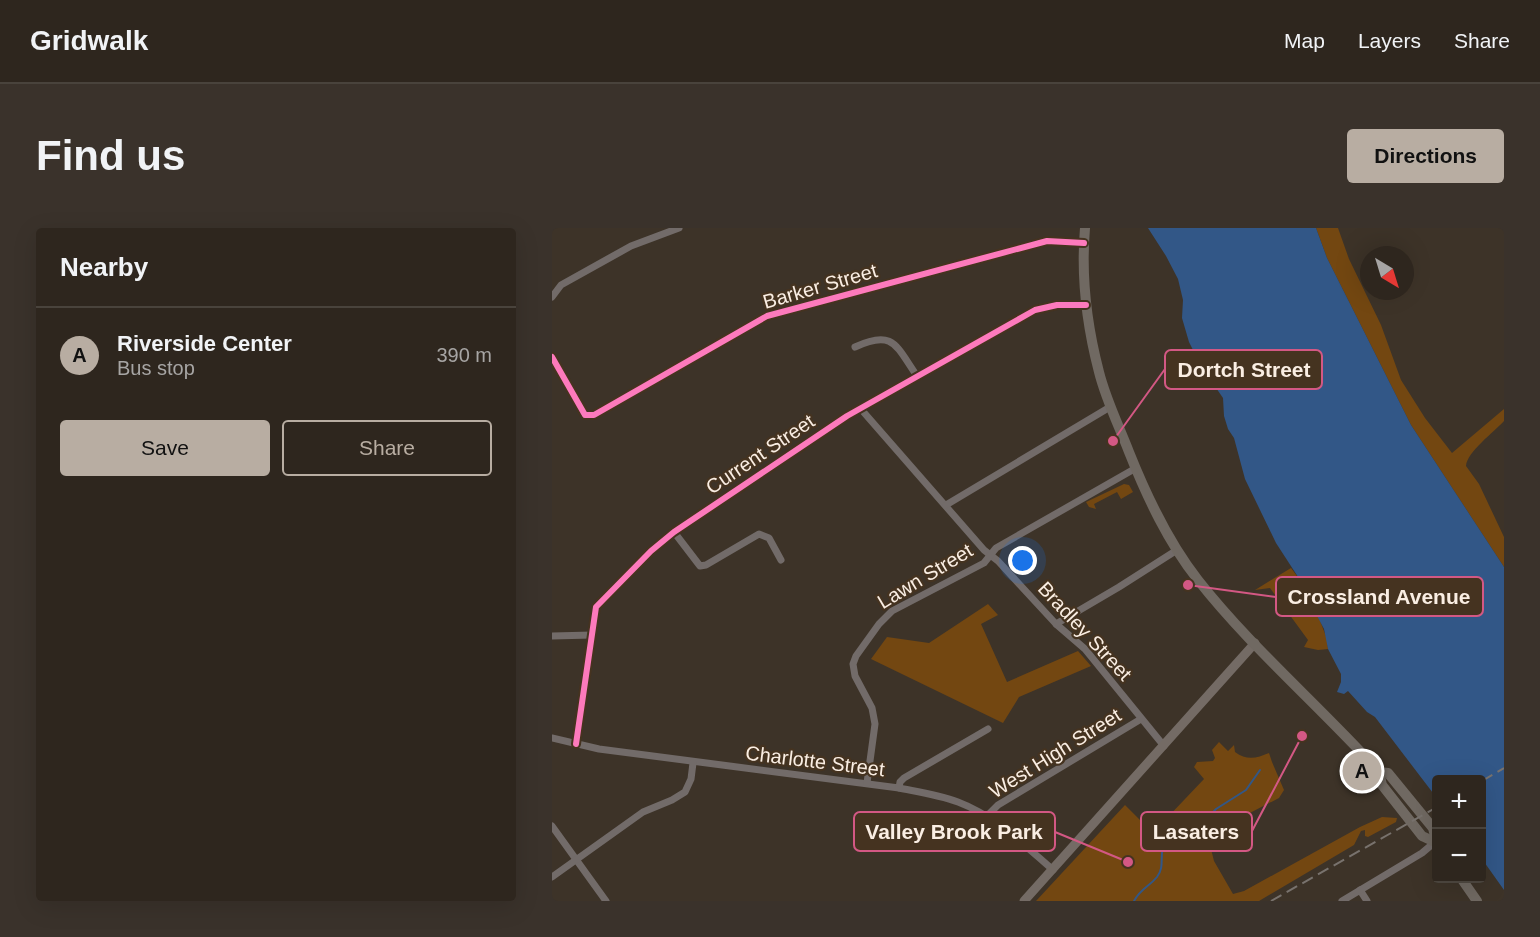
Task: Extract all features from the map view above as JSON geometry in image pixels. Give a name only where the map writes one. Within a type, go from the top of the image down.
[{"type":"highway","points":[[1084,228],[1086,305],[1099,372],[1110,407],[1161,523],[1177,550],[1211,596],[1379,772],[1382,785],[1422,836],[1432,841]]},
{"type":"highway","points":[[1464,883],[1477,901]]},
{"type":"main road","points":[[1024,901],[1255,643]]},
{"type":"street","points":[[552,297],[561,285],[631,246],[679,228]]},
{"type":"street","name":"Barker Street","points":[[552,357],[585,415],[594,416],[767,316],[1047,241],[1084,243]]},
{"type":"street","name":"Current Street","points":[[576,744],[595,612],[599,604],[674,532],[860,408],[1035,310],[1057,305],[1086,305]]},
{"type":"street","points":[[855,347],[873,340],[886,339],[897,347],[917,376]]},
{"type":"street","points":[[946,505],[1110,407]]},
{"type":"street","name":"Bradley Street","points":[[860,408],[984,550],[1056,624],[1085,649],[1164,746]]},
{"type":"street","name":"Lawn Street","points":[[867,783],[875,724],[872,708],[855,676],[853,664],[856,656],[879,624],[892,611],[984,562],[996,548],[1136,468]]},
{"type":"street","points":[[674,532],[700,566],[706,565],[759,534],[769,538],[781,560]]},
{"type":"street","points":[[1056,624],[1177,550]]},
{"type":"street","points":[[552,636],[592,635]]},
{"type":"street","name":"West High Street","points":[[987,816],[998,806],[1141,718]]},
{"type":"street","points":[[899,788],[904,778],[988,729]]},
{"type":"street","name":"Charlotte Street","points":[[552,738],[576,744],[693,762],[899,788],[956,802],[987,816],[1015,836],[1053,870]]},
{"type":"street","points":[[552,877],[643,812],[685,792],[691,780],[693,762]]},
{"type":"street","points":[[552,825],[606,901]]},
{"type":"street","points":[[1342,901],[1432,846]]},
{"type":"street","points":[[1360,891],[1367,901]]},
{"type":"shaded area","points":[[1316,228],[1338,228],[1360,282],[1360,300],[1369,300],[1381,325],[1401,380],[1425,418],[1452,453],[1504,409],[1504,421],[1476,449],[1466,466],[1479,484],[1504,537],[1504,567],[1411,425],[1327,258]]},
{"type":"shaded area","points":[[1124,484],[1129,485],[1133,492],[1121,499],[1117,492],[1094,504],[1096,509],[1089,507],[1086,502]]},
{"type":"shaded area","points":[[1291,568],[1300,580],[1304,601],[1319,618],[1327,639],[1328,649],[1318,650],[1304,647],[1308,640],[1270,588],[1255,590]]},
{"type":"shaded area","points":[[988,604],[998,615],[981,624],[1007,682],[1078,651],[1091,666],[1019,697],[1003,723],[871,659],[887,637],[929,643]]},
{"type":"shaded area","points":[[1219,742],[1228,751],[1234,745],[1235,752],[1248,758],[1269,753],[1284,790],[1279,798],[1221,828],[1211,849],[1214,861],[1233,894],[1244,891],[1382,817],[1397,818],[1396,822],[1368,837],[1365,836],[1365,830],[1361,831],[1354,845],[1259,901],[1036,901],[1125,805],[1151,831],[1165,820],[1204,779],[1194,767],[1197,762],[1213,761],[1215,758],[1212,750]]},
{"type":"water","points":[[1148,228],[1316,228],[1327,258],[1411,425],[1504,567],[1504,890],[1486,865],[1486,775],[1432,775],[1432,792],[1375,717],[1367,712],[1348,691],[1344,694],[1337,692],[1341,674],[1328,649],[1324,629],[1315,612],[1304,601],[1300,580],[1276,543],[1245,479],[1234,438],[1224,416],[1223,398],[1201,366],[1189,342],[1182,318],[1183,300],[1178,279]]},
{"type":"waterway","points":[[1134,901],[1160,872],[1162,851],[1168,841],[1177,835],[1196,830],[1216,809],[1246,790],[1260,770]]},
{"type":"railway","points":[[1486,779],[1504,768]]},
{"type":"railway","points":[[1271,901],[1432,810]]},
{"type":"cycle path","points":[[552,357],[585,415],[594,415],[767,316],[1047,241],[1084,243]]},
{"type":"cycle path","points":[[576,744],[596,607],[651,551],[674,532],[847,416],[1035,310],[1057,305],[1086,305]]},
{"type":"place","name":"Dortch Street","points":[[1113,441]]},
{"type":"place","name":"Crossland Avenue","points":[[1188,585]]},
{"type":"place","name":"Lasaters","points":[[1302,736]]},
{"type":"place","name":"Riverside Center","points":[[1362,771]]},
{"type":"place","name":"Valley Brook Park","points":[[1128,862]]}]
